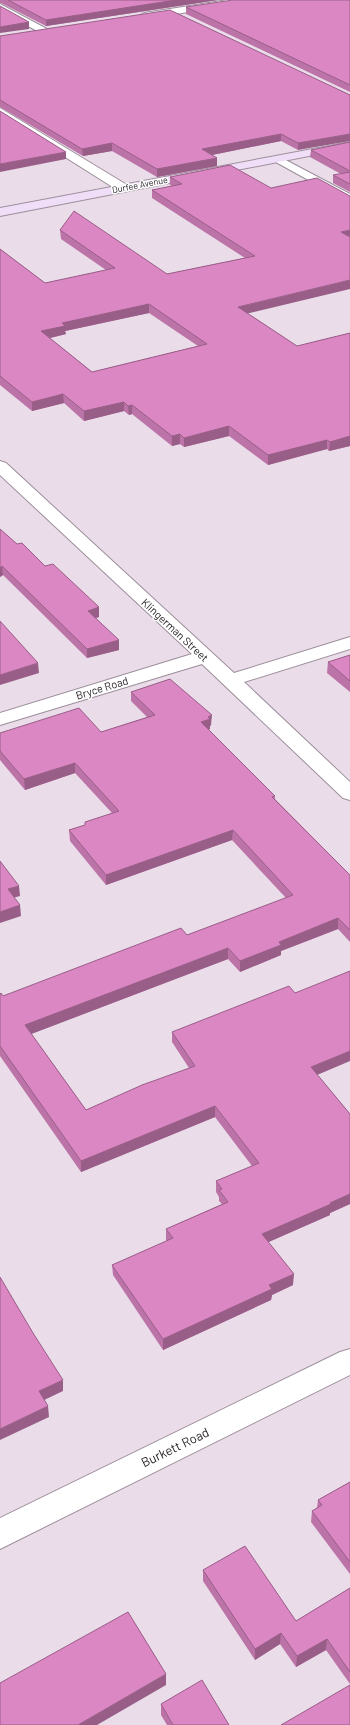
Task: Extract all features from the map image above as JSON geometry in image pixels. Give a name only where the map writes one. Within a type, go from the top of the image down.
[{"type":"main road","name":"Durfee Avenue","points":[[0,212],[350,145]]},
{"type":"street","points":[[133,17],[246,0]]},
{"type":"street","points":[[0,7],[47,30],[29,33]]},
{"type":"street","points":[[170,12],[184,18]]},
{"type":"street","points":[[0,111],[123,188]]},
{"type":"street","points":[[278,159],[350,199]]},
{"type":"street","name":"Klingerman Street","points":[[0,466],[204,657],[231,680],[350,794]]},
{"type":"street","points":[[231,680],[350,643]]},
{"type":"street","name":"Bryce Road","points":[[0,719],[204,657]]},
{"type":"street","name":"Burkett Road","points":[[0,1534],[350,1361]]},
{"type":"building","points":[[8,0],[176,0],[46,20]]},
{"type":"building","points":[[233,0],[350,0],[350,85],[186,7]]},
{"type":"building","points":[[0,6],[29,22],[0,27]]},
{"type":"building","points":[[170,10],[350,95],[350,134],[298,143],[281,134],[202,149],[217,158],[157,169],[112,143],[82,149],[0,100],[0,36]]},
{"type":"building","points":[[0,111],[66,152],[0,164]]},
{"type":"building","points":[[350,142],[350,171],[311,150]]},
{"type":"building","points":[[230,165],[271,188],[317,178],[350,196],[350,230],[341,232],[350,237],[350,280],[238,307],[297,346],[350,333],[350,436],[330,442],[327,440],[268,455],[229,426],[184,438],[180,434],[172,436],[132,405],[128,406],[124,402],[84,411],[63,394],[32,402],[0,376],[0,249],[45,283],[115,268],[60,230],[74,211],[167,274],[255,256],[152,190],[182,184],[170,177]],"holes":[[[149,304],[207,344],[92,372],[41,331],[65,326],[62,323]]]},
{"type":"building","points":[[350,172],[350,184],[333,175]]},
{"type":"building","points":[[0,529],[17,544],[22,543],[45,566],[53,564],[99,607],[88,611],[119,640],[87,649],[2,566],[0,568]]},
{"type":"building","points":[[0,621],[38,663],[0,675]]},
{"type":"building","points":[[350,655],[350,681],[328,662]]},
{"type":"building","points":[[170,679],[212,715],[208,717],[210,719],[201,722],[275,796],[272,797],[350,875],[350,930],[338,918],[279,942],[281,945],[240,961],[228,948],[25,1025],[86,1110],[142,1085],[195,1066],[172,1032],[289,986],[295,993],[350,971],[350,1051],[311,1067],[350,1114],[350,1194],[330,1203],[331,1204],[262,1234],[294,1274],[269,1285],[272,1289],[163,1339],[112,1265],[173,1238],[166,1229],[228,1202],[219,1190],[222,1189],[216,1181],[259,1163],[215,1106],[81,1161],[0,1046],[0,994],[1,993],[3,996],[181,928],[187,935],[293,895],[233,830],[106,875],[69,830],[85,825],[85,822],[119,811],[75,763],[24,779],[0,751],[0,733],[79,708],[101,732],[155,715],[131,692]]},
{"type":"building","points":[[0,861],[19,886],[8,889],[20,905],[0,912]]},
{"type":"building","points":[[0,1277],[63,1380],[39,1391],[48,1406],[0,1429]]},
{"type":"building","points":[[350,1482],[350,1562],[312,1511],[322,1505],[318,1500]]},
{"type":"building","points":[[245,1546],[296,1621],[350,1588],[350,1672],[327,1639],[297,1656],[281,1633],[255,1649],[203,1570]]},
{"type":"building","points":[[128,1612],[166,1674],[78,1725],[0,1725],[0,1683]]},
{"type":"building","points":[[202,1680],[229,1725],[173,1725],[161,1704]]},
{"type":"building","points":[[350,1685],[350,1725],[281,1725]]}]
